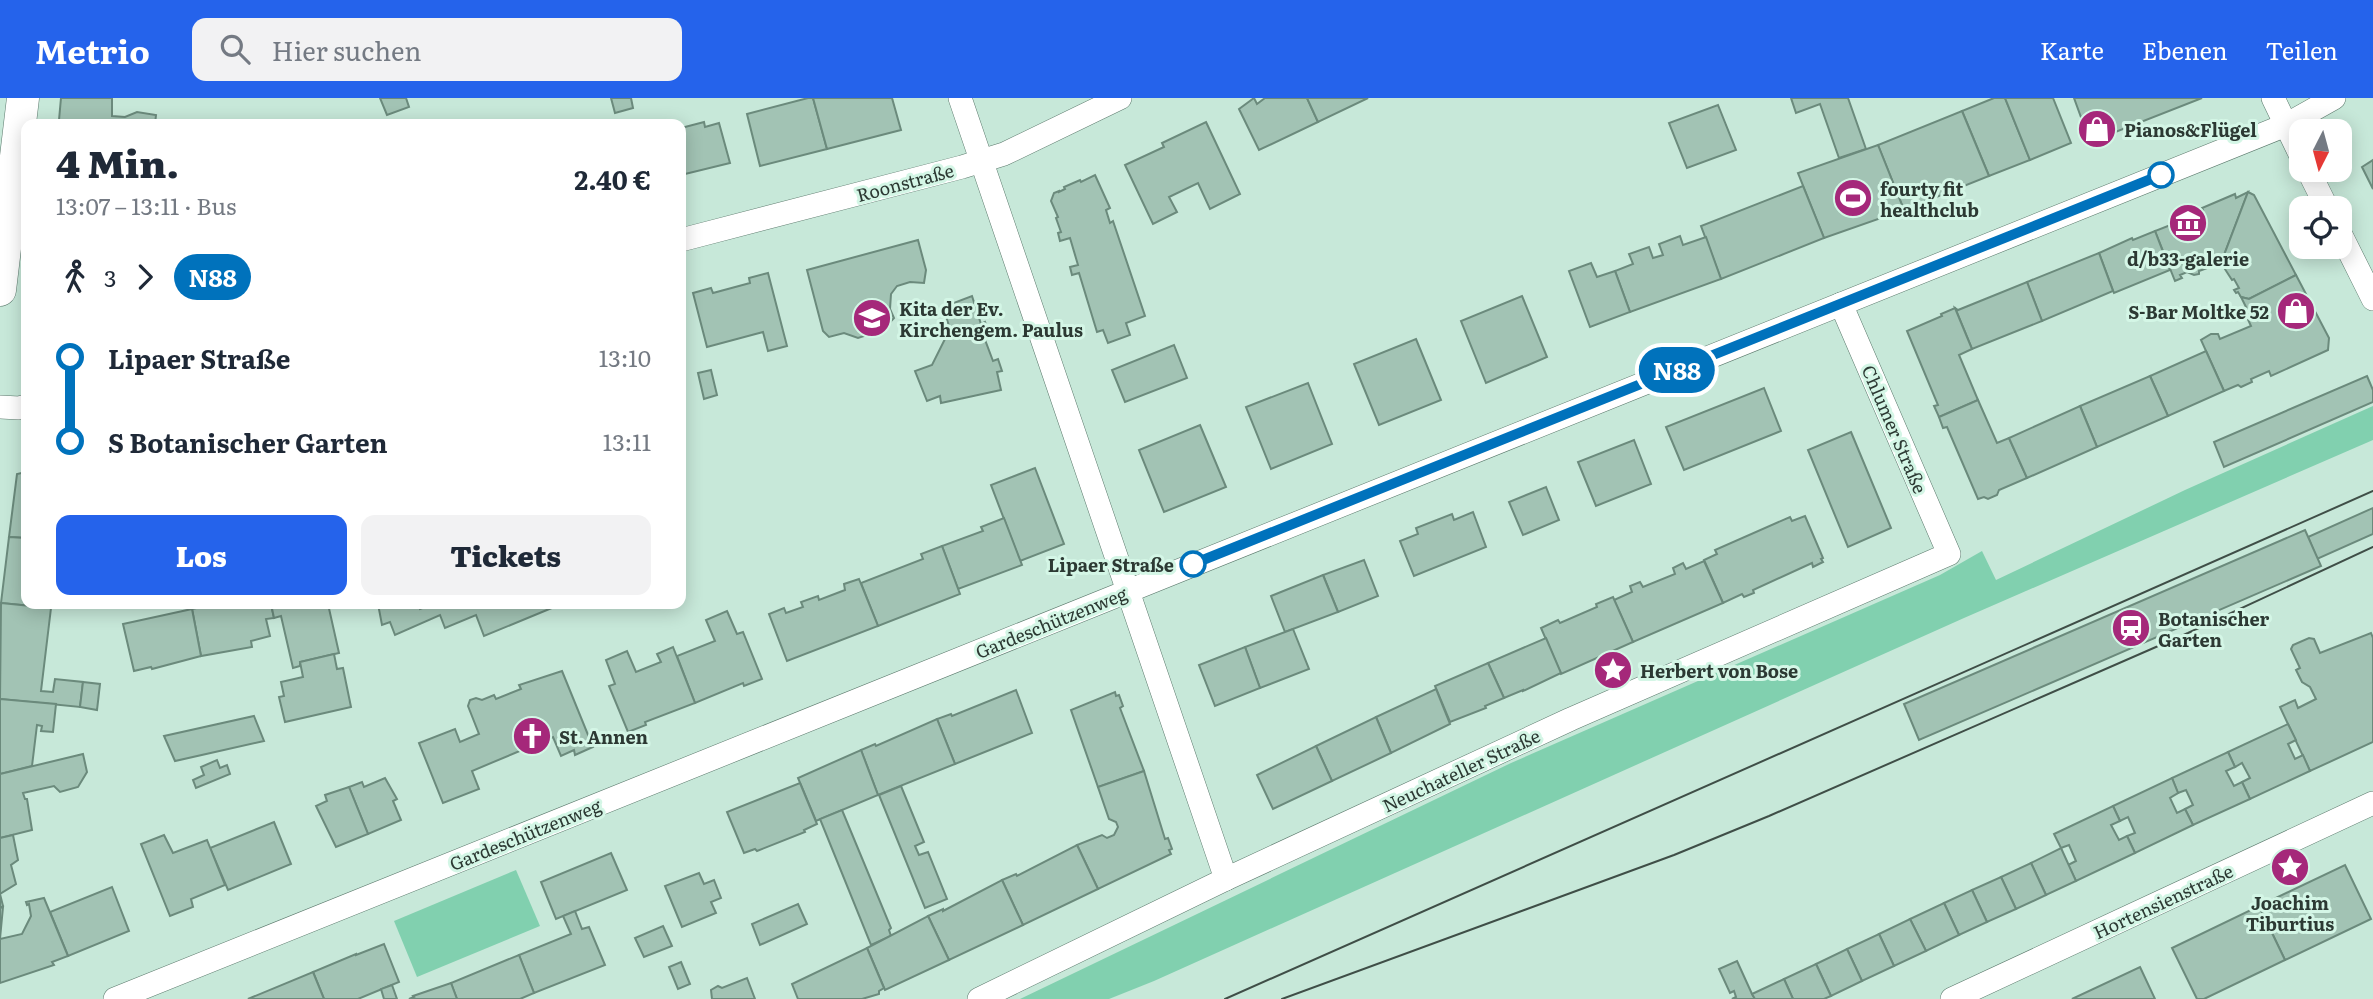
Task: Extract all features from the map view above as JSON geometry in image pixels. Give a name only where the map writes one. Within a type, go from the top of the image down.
[{"type":"main road","points":[[0,290],[23,98]]},
{"type":"street","points":[[960,98],[1226,879]]},
{"type":"street","name":"Roonstraße","points":[[686,239],[1004,154],[1120,98]]},
{"type":"street","points":[[2273,98],[2289,131]]},
{"type":"street","name":"Gardeschützenweg","points":[[115,999],[2286,125],[2334,98]]},
{"type":"street","points":[[2352,257],[2373,299]]},
{"type":"street","name":"Chlumer Straße","points":[[1841,304],[1949,554]]},
{"type":"street","points":[[0,407],[21,407]]},
{"type":"street","name":"Neuchateller Straße","points":[[979,999],[1226,879],[1571,719],[1949,554]]},
{"type":"street","name":"Hortensienstraße","points":[[1952,999],[2373,803]]},
{"type":"green space","points":[[2373,406],[2373,440],[1964,618],[1154,981],[1109,999],[1020,999],[1511,763],[1940,575],[1982,551],[1996,580],[2185,490]]},
{"type":"green space","points":[[516,870],[540,926],[417,977],[394,921]]},
{"type":"building","points":[[61,98],[112,98],[112,116],[125,117],[137,112],[156,115],[156,119],[59,119]]},
{"type":"building","points":[[380,98],[406,98],[409,107],[387,115]]},
{"type":"building","points":[[611,98],[631,98],[633,108],[615,113]]},
{"type":"building","points":[[813,98],[827,149],[760,166],[747,114]]},
{"type":"building","points":[[813,98],[892,98],[901,130],[827,149]]},
{"type":"building","points":[[1254,98],[1257,104],[1265,98],[1307,98],[1318,122],[1259,150],[1239,109]]},
{"type":"building","points":[[1307,98],[1368,98],[1318,122]]},
{"type":"building","points":[[1791,98],[1848,98],[1866,149],[1839,158],[1820,104],[1796,113]]},
{"type":"building","points":[[1994,98],[2005,98],[2030,160],[1989,176],[1962,111]]},
{"type":"building","points":[[2005,98],[2053,98],[2071,143],[2030,160]]},
{"type":"building","points":[[2074,98],[2202,98],[2090,142]]},
{"type":"building","points":[[1718,105],[1736,150],[1687,168],[1669,123]]},
{"type":"building","points":[[1962,111],[1989,176],[1904,210],[1878,145]]},
{"type":"building","points":[[704,122],[705,127],[719,123],[730,163],[686,174],[686,127]]},
{"type":"building","points":[[1206,122],[1240,194],[1210,209],[1198,183],[1169,197],[1177,212],[1153,224],[1125,165],[1164,147],[1162,143]]},
{"type":"building","name":"fourty fit healthclub","points":[[1878,145],[1904,210],[1824,238],[1798,173]]},
{"type":"building","points":[[2373,160],[2373,189],[2362,167]]},
{"type":"building","points":[[1095,175],[1110,208],[1106,210],[1110,223],[1113,221],[1145,316],[1126,323],[1130,335],[1108,343],[1103,330],[1097,332],[1079,273],[1072,275],[1070,267],[1078,265],[1070,238],[1060,241],[1058,217],[1051,201],[1054,193],[1065,189],[1064,187]]},
{"type":"building","points":[[1803,186],[1824,238],[1721,279],[1701,226]]},
{"type":"building","points":[[2248,192],[2221,263],[2199,271],[2199,274],[2187,272],[2175,281],[2155,231],[2191,217],[2203,210],[2202,208],[2235,194],[2236,198]]},
{"type":"building","points":[[2248,192],[2254,195],[2296,275],[2249,299],[2236,293],[2234,290],[2239,288],[2221,263]]},
{"type":"building","points":[[2155,231],[2170,270],[2114,293],[2099,253]]},
{"type":"building","points":[[1680,236],[1683,245],[1706,237],[1721,279],[1630,312],[1615,271],[1633,264],[1629,254],[1649,247],[1653,258],[1663,255],[1659,244]]},
{"type":"building","points":[[918,240],[926,270],[924,283],[910,282],[897,286],[891,294],[890,309],[894,318],[883,330],[858,338],[844,333],[829,337],[823,331],[807,270]]},
{"type":"building","points":[[2099,253],[2113,291],[2042,321],[2027,282]]},
{"type":"building","points":[[1591,263],[1597,277],[1615,271],[1630,312],[1590,327],[1569,271]]},
{"type":"building","points":[[768,273],[787,346],[768,351],[763,332],[707,347],[693,293],[711,288],[713,293],[750,283],[749,278]]},
{"type":"building","points":[[2296,275],[2329,338],[2328,350],[2271,376],[2269,371],[2241,387],[2238,385],[2224,391],[2201,340],[2211,334],[2218,334],[2220,339],[2251,326],[2241,309],[2246,307],[2241,297],[2249,299]]},
{"type":"building","points":[[2027,282],[2042,321],[1972,349],[1955,308],[1958,310]]},
{"type":"building","points":[[972,296],[981,324],[985,322],[990,335],[984,337],[993,361],[998,359],[1002,371],[997,372],[1001,390],[941,403],[940,396],[927,401],[915,371],[932,365],[950,329],[943,307]]},
{"type":"building","points":[[1522,296],[1547,357],[1486,383],[1461,321]]},
{"type":"building","points":[[1955,308],[1972,349],[1959,355],[1978,400],[1939,417],[1934,406],[1938,405],[1907,331]]},
{"type":"building","points":[[1416,339],[1441,400],[1379,425],[1354,364]]},
{"type":"building","points":[[1174,345],[1187,378],[1125,402],[1112,370]]},
{"type":"building","points":[[2206,351],[2224,391],[2168,416],[2150,376]]},
{"type":"building","points":[[711,370],[717,395],[704,399],[698,373]]},
{"type":"building","points":[[2150,376],[2168,416],[2097,447],[2080,406]]},
{"type":"building","points":[[2367,376],[2373,390],[2373,402],[2224,467],[2214,442]]},
{"type":"building","points":[[1308,383],[1332,444],[1271,469],[1246,407]]},
{"type":"building","points":[[1764,388],[1781,431],[1684,470],[1666,427]]},
{"type":"building","points":[[1978,400],[1997,443],[2009,438],[2027,478],[1999,490],[1997,495],[1988,499],[1978,499],[1947,427],[1943,428],[1939,417]]},
{"type":"building","points":[[2080,406],[2097,447],[2027,478],[2009,438]]},
{"type":"building","points":[[1200,425],[1226,487],[1164,512],[1139,450]]},
{"type":"building","points":[[1851,432],[1891,528],[1848,547],[1808,450]]},
{"type":"building","points":[[1634,440],[1651,484],[1596,506],[1578,462]]},
{"type":"building","points":[[1035,468],[1064,544],[1020,561],[991,485]]},
{"type":"building","points":[[21,473],[21,538],[9,537],[17,474]]},
{"type":"building","points":[[1546,487],[1559,520],[1523,535],[1509,502]]},
{"type":"building","points":[[2373,508],[2373,534],[2317,559],[2308,537]]},
{"type":"building","points":[[1473,512],[1486,547],[1414,576],[1400,541],[1418,534],[1416,528],[1452,514],[1454,520]]},
{"type":"building","points":[[1805,516],[1823,562],[1813,567],[1812,563],[1753,590],[1754,593],[1744,597],[1742,594],[1723,603],[1704,560],[1717,554],[1715,550],[1790,517],[1792,521]]},
{"type":"building","points":[[1004,518],[1022,565],[958,589],[942,546],[983,531],[981,527]]},
{"type":"building","points":[[2305,530],[2321,566],[1919,740],[1904,704]]},
{"type":"building","points":[[9,537],[21,538],[21,605],[1,603]]},
{"type":"building","points":[[942,546],[960,594],[878,626],[861,583],[923,559],[921,554]]},
{"type":"building","points":[[1364,560],[1378,596],[1338,612],[1323,575]]},
{"type":"building","points":[[1704,561],[1723,603],[1633,642],[1614,600],[1632,592],[1630,586],[1640,582],[1643,587],[1675,574],[1673,568],[1683,563],[1686,569]]},
{"type":"building","points":[[1323,575],[1338,612],[1285,632],[1271,596]]},
{"type":"building","points":[[859,579],[878,626],[787,661],[769,614],[784,608],[786,613],[803,607],[801,602],[818,596],[819,600],[845,590],[844,584]]},
{"type":"building","points":[[1613,597],[1633,642],[1561,674],[1541,628],[1558,620],[1560,623]]},
{"type":"building","points":[[1,603],[21,605],[21,609],[51,609],[41,691],[53,692],[55,679],[83,682],[80,707],[0,699]]},
{"type":"building","points":[[192,609],[272,609],[274,618],[266,619],[270,636],[251,641],[252,647],[201,656]]},
{"type":"building","points":[[192,609],[201,656],[134,671],[123,624]]},
{"type":"building","points":[[272,609],[329,609],[339,653],[300,662],[300,666],[293,668],[281,616],[274,618]]},
{"type":"building","points":[[379,609],[549,609],[484,636],[476,615],[445,628],[440,615],[395,635],[390,622],[382,625]]},
{"type":"building","points":[[727,611],[737,634],[743,632],[762,679],[744,686],[743,683],[695,703],[677,656],[715,641],[706,620]]},
{"type":"building","points":[[1293,629],[1309,669],[1260,688],[1245,647]]},
{"type":"building","points":[[2371,633],[2373,742],[2310,771],[2280,707],[2295,700],[2298,708],[2316,699],[2296,670],[2300,668],[2291,649],[2293,645],[2309,638],[2314,639],[2320,653]]},
{"type":"building","points":[[1546,638],[1561,673],[1504,698],[1488,663]]},
{"type":"building","points":[[673,647],[695,703],[645,722],[646,725],[628,732],[609,686],[615,684],[606,660],[627,651],[636,672],[661,662],[657,654]]},
{"type":"building","points":[[1245,647],[1260,688],[1215,706],[1199,665]]},
{"type":"building","points":[[334,654],[337,669],[343,668],[351,707],[285,722],[279,697],[284,696],[281,682],[303,677],[300,662]]},
{"type":"building","points":[[1488,663],[1504,698],[1450,722],[1435,686]]},
{"type":"building","name":"St. Annen","points":[[562,671],[593,747],[575,755],[574,750],[561,756],[553,737],[472,771],[479,789],[443,803],[419,743],[455,729],[460,742],[479,734],[468,706],[470,700],[482,700],[494,695],[496,699],[521,689],[519,685]]},
{"type":"building","points":[[83,682],[100,684],[97,710],[80,707]]},
{"type":"building","points":[[1436,689],[1450,724],[1391,753],[1376,717]]},
{"type":"building","points":[[1016,690],[1032,733],[955,764],[937,719],[951,714],[952,716]]},
{"type":"building","points":[[1115,692],[1116,696],[1119,695],[1123,706],[1120,708],[1144,771],[1098,787],[1071,710]]},
{"type":"building","points":[[0,699],[56,704],[53,732],[41,731],[42,726],[37,725],[32,766],[0,774]]},
{"type":"building","points":[[254,716],[264,741],[175,761],[164,736]]},
{"type":"building","points":[[1376,717],[1391,753],[1332,781],[1316,746]]},
{"type":"building","points":[[937,719],[955,764],[878,795],[861,750]]},
{"type":"building","points":[[2288,724],[2296,740],[2288,744],[2295,759],[2303,755],[2310,771],[2250,799],[2242,782],[2250,778],[2242,763],[2235,767],[2228,752]]},
{"type":"building","points":[[1316,746],[1332,781],[1273,809],[1257,775]]},
{"type":"building","points":[[861,750],[878,795],[816,821],[798,778]]},
{"type":"building","points":[[2228,752],[2235,767],[2226,771],[2234,786],[2242,782],[2250,799],[2193,825],[2185,809],[2193,805],[2186,790],[2178,793],[2172,778]]},
{"type":"building","points":[[83,754],[87,772],[78,787],[60,792],[54,786],[23,793],[27,799],[32,830],[0,838],[0,774]]},
{"type":"building","points":[[217,760],[220,768],[227,765],[230,774],[196,788],[193,780],[204,775],[201,767]]},
{"type":"building","points":[[1144,771],[1165,839],[1168,838],[1172,849],[1169,850],[1171,854],[1098,889],[1077,845],[1102,835],[1107,838],[1114,835],[1118,827],[1116,822],[1109,819],[1098,787]]},
{"type":"building","points":[[385,778],[397,799],[393,801],[401,820],[368,834],[349,787],[362,782],[364,787]]},
{"type":"building","points":[[2172,778],[2178,793],[2170,798],[2177,813],[2185,809],[2193,825],[2135,853],[2127,836],[2135,833],[2128,817],[2120,821],[2113,806]]},
{"type":"building","points":[[800,783],[817,824],[804,830],[805,832],[757,851],[755,849],[744,853],[727,812]]},
{"type":"building","points":[[901,786],[924,842],[915,846],[919,855],[928,852],[947,899],[925,908],[879,795]]},
{"type":"building","points":[[349,787],[368,834],[336,847],[316,806],[327,801],[325,795]]},
{"type":"building","points":[[2113,806],[2120,821],[2111,825],[2119,840],[2127,836],[2135,853],[2076,881],[2068,865],[2076,861],[2069,845],[2061,848],[2054,834]]},
{"type":"building","points":[[842,810],[891,928],[891,936],[871,945],[820,819]]},
{"type":"building","points":[[274,822],[291,864],[228,890],[210,848]]},
{"type":"building","points":[[13,835],[18,860],[11,865],[16,884],[0,894],[0,838]]},
{"type":"building","points":[[164,835],[173,853],[207,840],[225,885],[191,899],[193,907],[170,916],[141,844]]},
{"type":"building","points":[[1077,845],[1098,889],[1023,925],[1002,880],[1016,874],[1017,876]]},
{"type":"building","points":[[2061,848],[2076,881],[2046,895],[2031,863]]},
{"type":"building","points":[[611,853],[627,890],[556,919],[541,882]]},
{"type":"building","points":[[2031,863],[2046,895],[2016,909],[2001,877]]},
{"type":"building","points":[[2345,865],[2371,919],[2285,960],[2259,906]]},
{"type":"building","points":[[699,873],[704,884],[714,880],[721,898],[711,902],[716,913],[682,927],[665,886]]},
{"type":"building","points":[[2001,877],[2016,909],[1987,922],[1972,890]]},
{"type":"building","points":[[1002,880],[1023,925],[949,960],[928,916]]},
{"type":"building","points":[[112,887],[129,931],[68,956],[50,912]]},
{"type":"building","points":[[1972,890],[1987,922],[1959,935],[1944,903]]},
{"type":"building","points":[[44,898],[68,956],[52,962],[54,965],[0,983],[0,939],[22,934],[31,916],[29,904],[26,902]]},
{"type":"building","points":[[1944,903],[1959,935],[1926,951],[1910,919]]},
{"type":"building","points":[[798,904],[807,924],[760,945],[752,924]]},
{"type":"building","points":[[2259,906],[2285,960],[2204,999],[2197,999],[2172,948]]},
{"type":"building","points":[[3,907],[0,939],[0,908]]},
{"type":"building","points":[[575,911],[582,929],[589,927],[605,965],[534,993],[519,955],[571,934],[563,916]]},
{"type":"building","points":[[928,916],[949,960],[885,990],[867,948]]},
{"type":"building","points":[[1910,919],[1926,951],[1894,966],[1879,934]]},
{"type":"building","points":[[663,926],[672,946],[644,957],[635,938]]},
{"type":"building","points":[[1879,934],[1894,966],[1862,981],[1847,949]]},
{"type":"building","points":[[384,944],[399,982],[358,999],[324,999],[313,972]]},
{"type":"building","points":[[867,948],[884,988],[879,994],[862,999],[798,999],[792,984]]},
{"type":"building","points":[[1847,949],[1862,981],[1831,996],[1816,964]]},
{"type":"building","points":[[519,955],[534,993],[520,999],[457,999],[451,983]]},
{"type":"building","points":[[1737,961],[1755,999],[1732,999],[1736,997],[1734,991],[1730,993],[1719,969]]},
{"type":"building","points":[[681,962],[690,984],[678,989],[669,967]]},
{"type":"building","points":[[1816,964],[1831,996],[1824,999],[1793,999],[1784,979]]},
{"type":"building","points":[[2140,967],[2155,999],[2072,999]]},
{"type":"building","points":[[313,972],[324,999],[248,999]]},
{"type":"building","points":[[747,978],[755,999],[712,999],[711,990]]},
{"type":"building","points":[[1784,979],[1793,999],[1755,999],[1752,994]]},
{"type":"building","points":[[451,983],[457,999],[409,999],[413,996]]},
{"type":"building","points":[[392,985],[397,999],[384,999],[381,989]]},
{"type":"tram line","points":[[1225,999],[2373,491]]},
{"type":"tram line","points":[[1282,999],[1674,855],[1769,816],[2188,633],[2373,547]]},
{"type":"bus line","name":"N88","points":[[1193,564],[2161,175]]},
{"type":"place","name":"Pianos&Flügel","points":[[2097,129]]},
{"type":"place","name":"fourty fit healthclub","points":[[1853,198]]},
{"type":"place","name":"d/b33-galerie","points":[[2188,223]]},
{"type":"place","name":"S-Bar Moltke 52","points":[[2296,311]]},
{"type":"place","name":"Kita der Ev. Kirchengem. Paulus","points":[[872,318]]},
{"type":"place","name":"Lipaer Straße","points":[[1193,564]]},
{"type":"place","name":"Botanischer Garten","points":[[2131,628]]},
{"type":"place","name":"Herbert von Bose","points":[[1613,670]]},
{"type":"place","name":"St. Annen","points":[[532,736]]},
{"type":"place","name":"Joachim Tiburtius","points":[[2290,867]]}]
